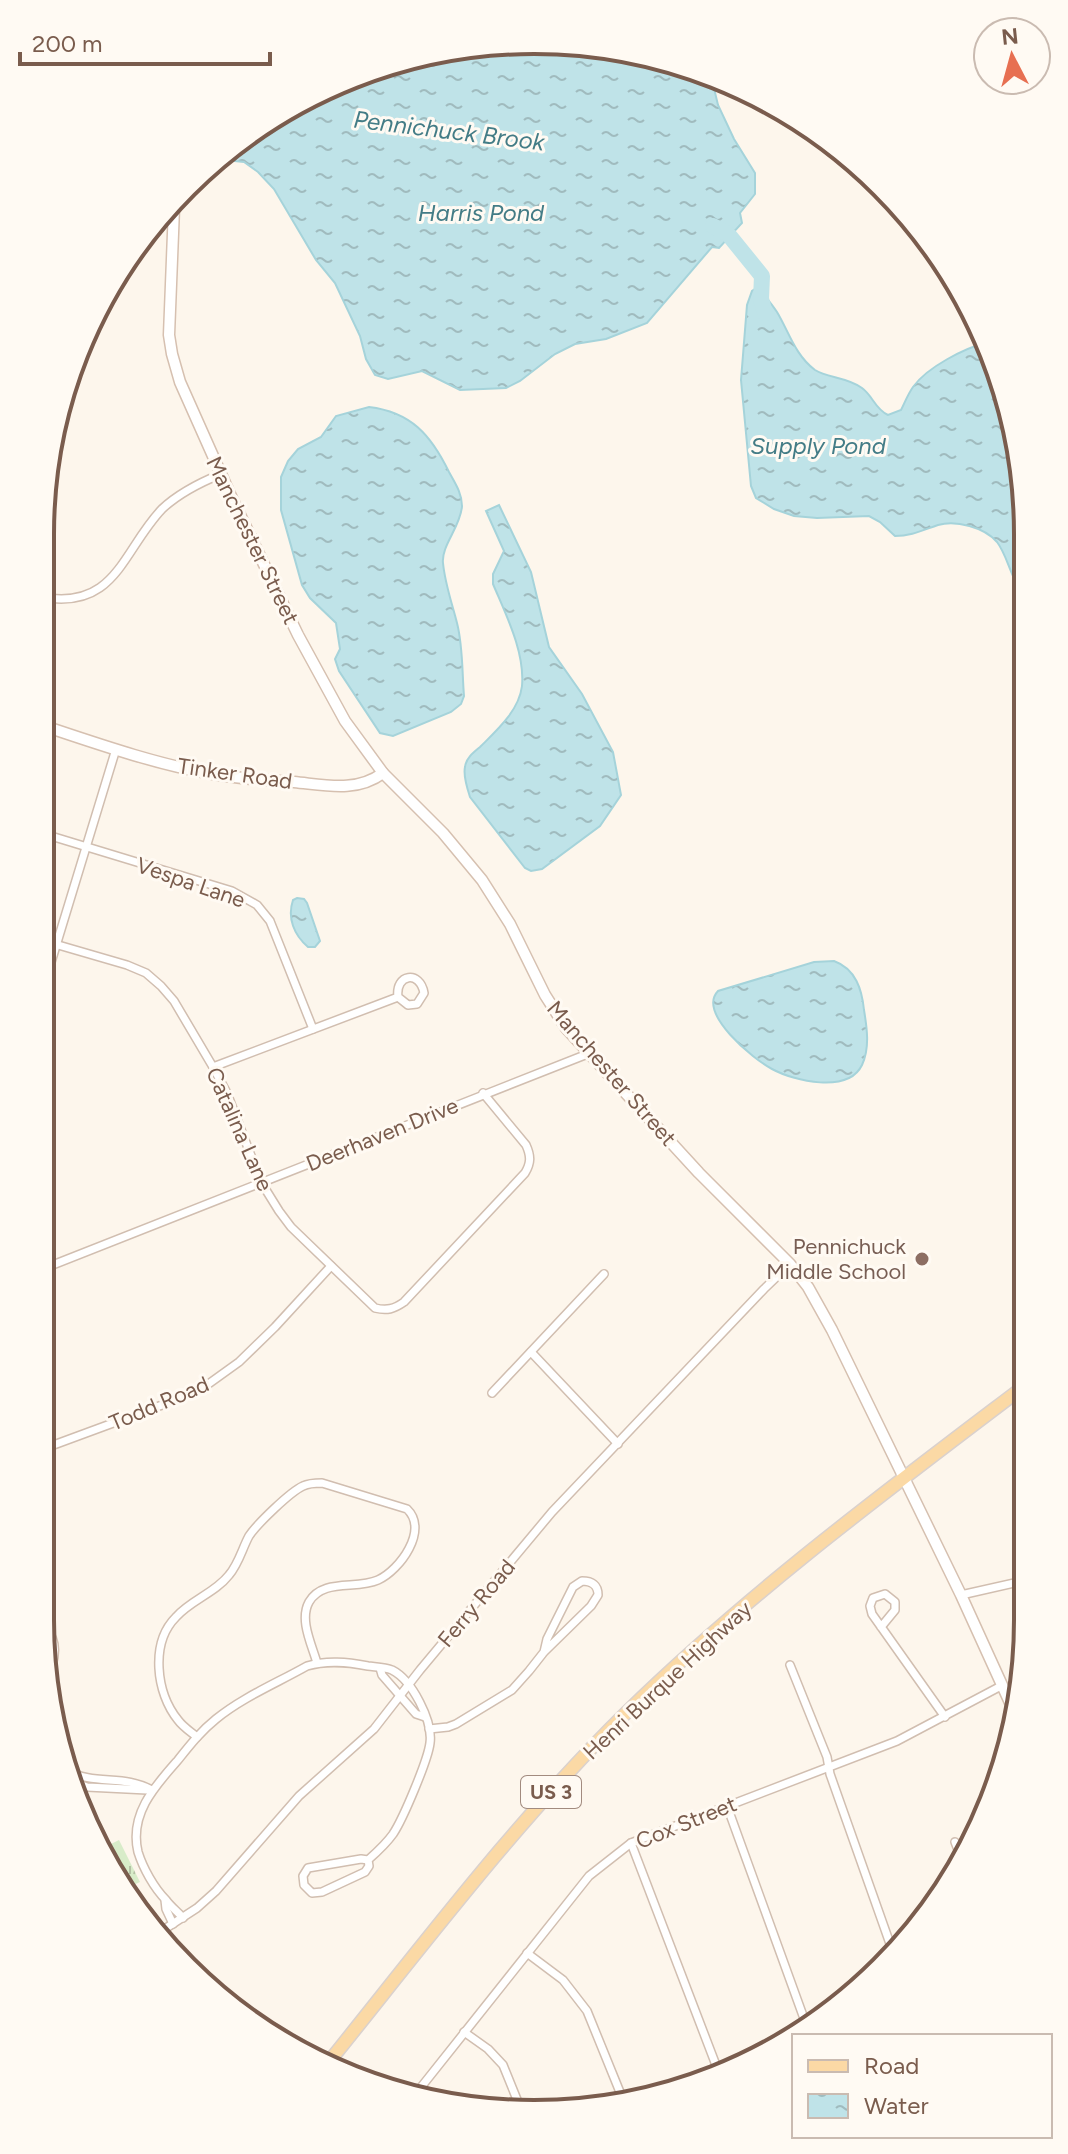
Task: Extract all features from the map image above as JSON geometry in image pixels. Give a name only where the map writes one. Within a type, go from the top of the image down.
[{"type":"main road","name":"Henri Burque Highway","points":[[334,2056],[547,1796],[672,1669],[903,1479],[1014,1394]]},
{"type":"street","name":"Manchester Street","points":[[174,217],[169,315],[172,354],[188,401],[298,635],[345,721],[383,773],[443,833],[482,880],[510,924],[566,1028],[699,1173],[790,1264],[808,1287],[961,1595],[1008,1698]]},
{"type":"street","points":[[54,599],[63,600],[91,592],[107,582],[163,509],[191,488],[221,474]]},
{"type":"street","name":"Tinker Road","points":[[54,729],[210,774],[337,786],[362,784],[383,773]]},
{"type":"street","points":[[54,952],[116,749]]},
{"type":"street","name":"Vespa Lane","points":[[54,837],[232,891],[257,905],[275,930],[313,1029]]},
{"type":"street","name":"Catalina Lane","points":[[56,945],[127,965],[146,973],[161,986],[174,1001],[227,1093],[261,1182],[291,1227],[375,1308],[385,1311],[395,1308],[411,1295],[530,1165],[531,1155],[526,1145],[483,1093]]},
{"type":"street","points":[[213,1067],[398,997]]},
{"type":"street","name":"Deerhaven Drive","points":[[54,1264],[590,1053]]},
{"type":"street","name":"Ferry Road","points":[[166,1928],[216,1891],[299,1796],[374,1729],[552,1512],[790,1264]]},
{"type":"street","name":"Todd Road","points":[[54,1445],[207,1385],[239,1362],[331,1266]]},
{"type":"street","points":[[492,1393],[604,1274]]},
{"type":"street","points":[[531,1352],[618,1444]]},
{"type":"street","points":[[197,1737],[179,1722],[165,1695],[159,1654],[167,1628],[186,1607],[230,1574],[249,1536],[260,1522],[297,1490],[312,1483],[322,1483],[407,1509],[416,1524],[411,1543],[386,1575],[368,1583],[337,1586],[314,1594],[305,1617],[317,1663]]},
{"type":"street","points":[[429,1729],[456,1724],[512,1690],[544,1652],[597,1599],[598,1590],[593,1583],[582,1581],[573,1587],[547,1639],[544,1652]]},
{"type":"street","points":[[961,1595],[1014,1583]]},
{"type":"street","points":[[881,1627],[895,1610],[893,1598],[885,1594],[877,1595],[870,1606],[872,1614],[881,1627],[945,1717]]},
{"type":"street","points":[[183,1918],[165,1900],[146,1870],[137,1844],[140,1815],[152,1790],[216,1719],[238,1704],[317,1663],[349,1663],[391,1670],[408,1685],[422,1706],[429,1729],[429,1753],[399,1824],[368,1860]]},
{"type":"street","points":[[790,1665],[827,1757],[830,1774],[889,1942]]},
{"type":"street","points":[[380,1668],[382,1675],[416,1714],[425,1717]]},
{"type":"street","name":"Cox Street","points":[[421,2087],[589,1876],[631,1843],[897,1741],[1001,1686]]},
{"type":"street","points":[[80,1776],[130,1781],[152,1790]]},
{"type":"street","points":[[84,1786],[152,1790]]},
{"type":"street","points":[[727,1806],[804,2017]]},
{"type":"street","points":[[955,1842],[957,1846]]},
{"type":"street","points":[[631,1843],[716,2064]]},
{"type":"street","points":[[368,1860],[369,1866],[365,1872],[322,1892],[312,1893],[304,1885],[304,1872],[312,1867],[368,1860]]},
{"type":"street","points":[[165,1900],[173,1924]]},
{"type":"street","points":[[527,1953],[563,1980],[587,2011],[620,2092]]},
{"type":"street","points":[[464,2032],[488,2049],[503,2065],[517,2099]]},
{"type":"green space","points":[[119,1840],[140,1882],[134,1885],[110,1844]]},
{"type":"water","name":"Harris Pond","points":[[565,55],[628,63],[714,90],[734,139],[755,173],[755,194],[740,213],[742,223],[719,248],[712,247],[647,323],[606,339],[575,344],[506,388],[460,390],[422,371],[388,379],[375,375],[335,283],[316,260],[274,189],[244,162],[233,161],[294,118],[380,79],[471,58]]},
{"type":"water","name":"Supply Pond","points":[[758,287],[808,364],[820,373],[862,388],[888,415],[901,410],[913,387],[927,372],[975,347],[989,380],[1005,440],[1013,503],[1014,576],[997,542],[985,532],[969,526],[945,524],[895,536],[869,516],[794,516],[756,498],[751,486],[741,380],[747,305],[752,291]]},
{"type":"water","points":[[369,407],[397,414],[427,436],[458,488],[462,501],[461,513],[445,550],[443,563],[459,632],[464,696],[461,704],[451,712],[393,736],[380,733],[339,671],[335,659],[340,649],[336,623],[310,598],[302,585],[281,510],[281,477],[298,449],[321,437],[336,416]]},
{"type":"water","points":[[499,505],[531,572],[549,647],[582,694],[613,752],[621,795],[600,826],[542,869],[531,871],[525,868],[470,797],[465,774],[469,758],[512,712],[522,686],[518,647],[493,584],[493,574],[504,551],[486,511]]},
{"type":"water","points":[[297,898],[307,903],[320,941],[315,947],[308,947],[293,926],[291,907]]},
{"type":"water","points":[[834,961],[848,969],[856,981],[862,995],[867,1031],[862,1065],[845,1080],[806,1081],[772,1069],[741,1046],[715,1011],[714,1000],[718,991],[814,962]]},
{"type":"waterway","name":"Pennichuck Brook","points":[[713,226],[728,234],[762,276],[761,299],[765,313]]},
{"type":"place","name":"Pennichuck Middle School","points":[[922,1259]]}]
